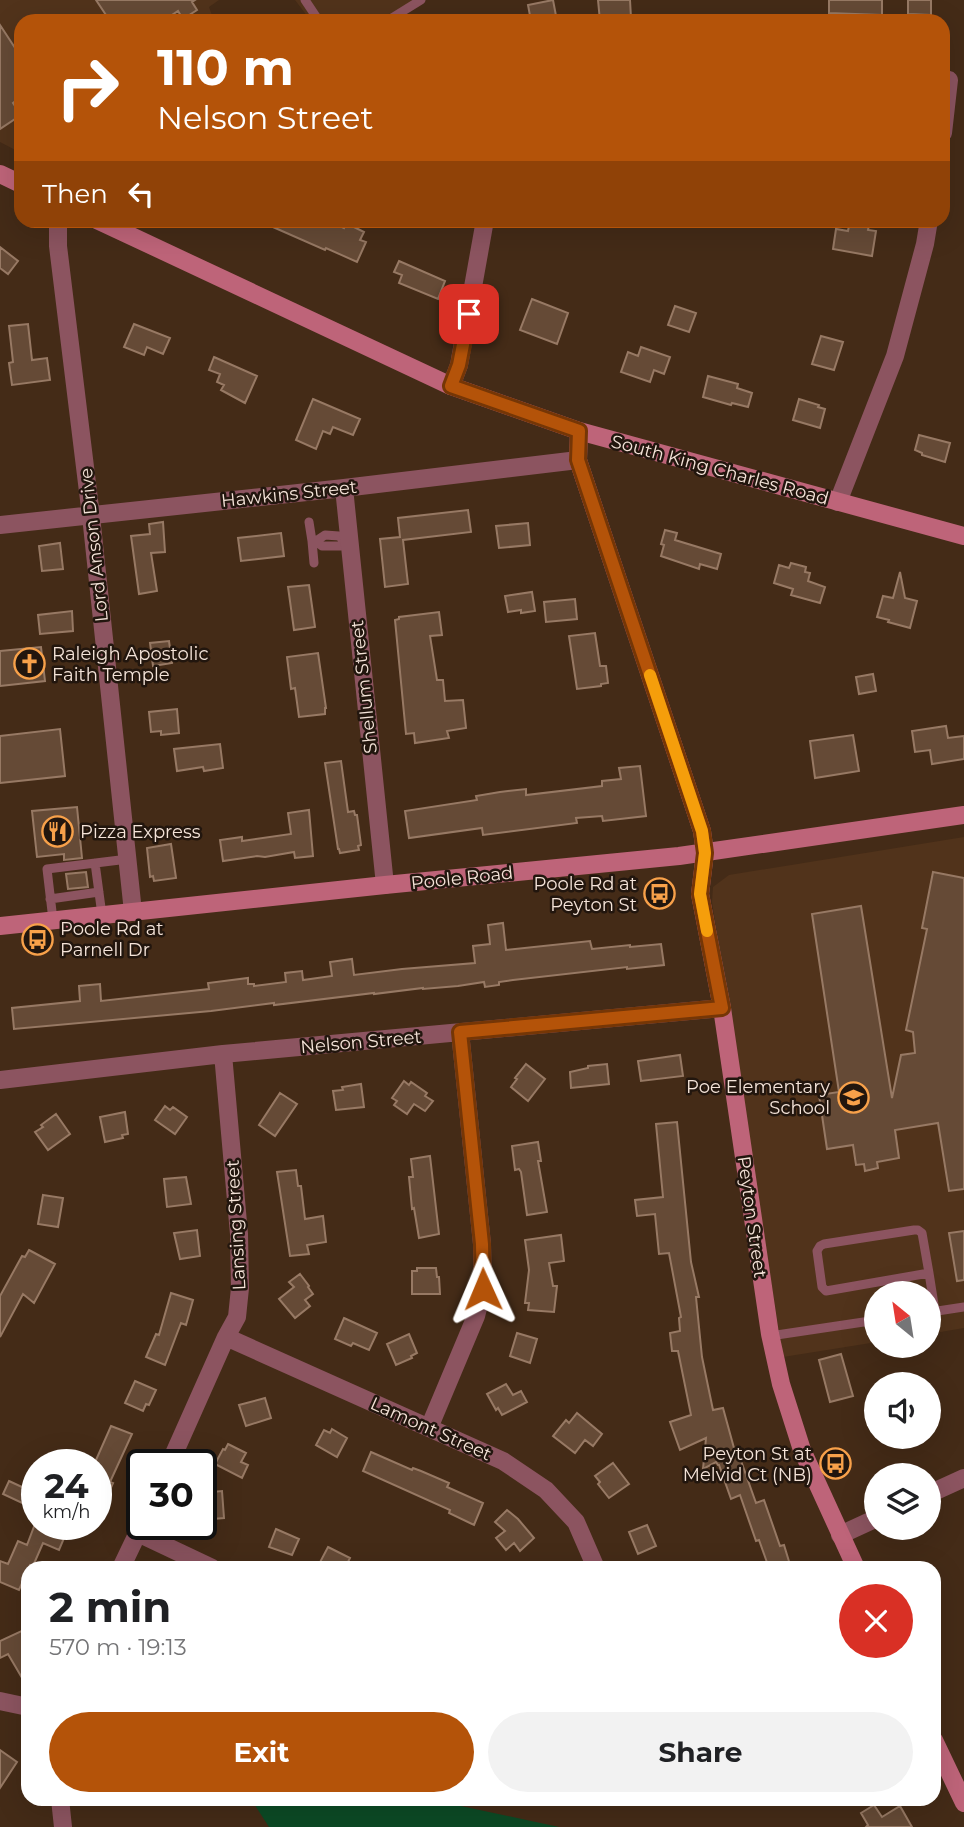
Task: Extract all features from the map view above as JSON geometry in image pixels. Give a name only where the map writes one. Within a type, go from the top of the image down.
[{"type":"street","name":"Lord Anson Drive","points":[[58,228],[133,912]]},
{"type":"street","name":"South King Charles Road","points":[[114,228],[451,386],[579,431],[964,536]]},
{"type":"street","points":[[451,386],[459,365],[484,228]]},
{"type":"street","points":[[838,502],[895,356],[928,228]]},
{"type":"street","points":[[578,460],[579,431]]},
{"type":"street","name":"Hawkins Street","points":[[0,525],[578,460]]},
{"type":"street","name":"Peyton Street","points":[[578,460],[702,831],[705,853],[700,894],[722,1008],[770,1336],[781,1384],[802,1450],[853,1561]]},
{"type":"street","name":"Shellum Street","points":[[344,488],[347,541],[385,885]]},
{"type":"street","name":"Poole Road","points":[[0,926],[705,853],[964,815]]},
{"type":"street","name":"Nelson Street","points":[[0,1080],[223,1054],[722,1008]]},
{"type":"street","points":[[429,1428],[476,1316],[483,1289],[482,1244],[460,1032]]},
{"type":"street","name":"Lansing Street","points":[[176,1449],[237,1317],[240,1288],[239,1234],[223,1054]]},
{"type":"street","name":"Lamont Street","points":[[226,1337],[503,1461],[546,1490],[576,1522],[593,1561]]},
{"type":"street","points":[[941,1489],[964,1478]]},
{"type":"street","points":[[840,1535],[864,1524]]},
{"type":"street","points":[[124,1561],[135,1540]]},
{"type":"street","points":[[160,1540],[199,1561]]},
{"type":"street","points":[[0,1701],[21,1706]]},
{"type":"street","points":[[941,1755],[964,1803]]},
{"type":"street","points":[[61,1806],[63,1827]]},
{"type":"lane","points":[[398,14],[421,0]]},
{"type":"lane","points":[[309,522],[314,541],[314,564]]},
{"type":"lane","points":[[314,541],[325,535],[339,536],[347,541]]},
{"type":"lane","points":[[53,920],[47,869],[128,859]]},
{"type":"lane","points":[[95,863],[102,915]]},
{"type":"lane","points":[[50,899],[99,892]]},
{"type":"lane","points":[[929,1273],[827,1290],[821,1284],[817,1251],[824,1244],[918,1230],[922,1233],[929,1273],[930,1281]]},
{"type":"lane","points":[[942,1310],[964,1307]]},
{"type":"lane","points":[[770,1336],[864,1322]]},
{"type":"shaded area","points":[[0,0],[219,0],[209,7],[212,14],[14,14],[14,149],[0,142]]},
{"type":"shaded area","points":[[295,0],[424,0],[401,14],[306,14]]},
{"type":"shaded area","name":"Poe Elementary School","points":[[964,837],[964,1328],[942,1332],[942,1281],[864,1281],[864,1344],[783,1357],[712,902],[713,887],[729,875]]},
{"type":"green space","points":[[256,1806],[461,1806],[559,1827],[269,1827]]},
{"type":"building","points":[[96,0],[195,0],[192,2],[197,10],[191,14],[180,14],[178,11],[174,14],[105,14]]},
{"type":"building","points":[[553,0],[556,14],[530,14],[528,5]]},
{"type":"building","points":[[598,0],[630,0],[631,14],[599,14]]},
{"type":"building","points":[[829,0],[882,0],[882,14],[829,13]]},
{"type":"building","points":[[908,0],[931,0],[931,14],[908,14]]},
{"type":"building","points":[[0,25],[14,46],[14,120],[0,129]]},
{"type":"building","points":[[275,228],[356,228],[364,232],[360,240],[366,242],[357,262],[326,248],[325,250]]},
{"type":"building","points":[[849,228],[868,228],[876,231],[872,256],[833,249],[836,229],[848,231]]},
{"type":"building","points":[[0,247],[18,261],[8,274],[0,268]]},
{"type":"building","points":[[399,261],[445,281],[438,299],[399,283],[402,275],[394,272]]},
{"type":"building","points":[[532,299],[568,313],[557,344],[520,330]]},
{"type":"building","points":[[675,306],[696,313],[689,332],[668,325]]},
{"type":"building","points":[[28,324],[32,360],[47,358],[50,380],[12,385],[9,363],[13,362],[9,326]]},
{"type":"building","points":[[134,324],[170,338],[163,354],[147,347],[144,355],[124,347]]},
{"type":"building","points":[[821,336],[843,342],[834,370],[812,364]]},
{"type":"building","points":[[641,347],[670,357],[664,374],[654,370],[650,382],[621,372],[628,352],[638,356]]},
{"type":"building","points":[[214,357],[257,376],[245,403],[221,390],[224,385],[217,382],[220,374],[209,370]]},
{"type":"building","points":[[708,376],[738,384],[737,388],[752,393],[748,407],[703,397]]},
{"type":"building","points":[[313,399],[360,419],[353,435],[333,427],[330,434],[323,431],[316,449],[296,440]]},
{"type":"building","points":[[799,399],[825,409],[820,428],[793,420]]},
{"type":"building","points":[[919,435],[950,443],[945,462],[915,450]]},
{"type":"building","points":[[468,510],[471,532],[403,540],[408,584],[385,587],[380,539],[400,537],[398,518]]},
{"type":"building","points":[[163,522],[165,552],[151,553],[157,591],[139,594],[131,536],[150,534],[149,524]]},
{"type":"building","points":[[528,523],[530,545],[499,548],[496,526]]},
{"type":"building","points":[[665,530],[677,533],[675,540],[721,554],[717,569],[700,564],[699,569],[661,556]]},
{"type":"building","points":[[281,533],[284,556],[241,561],[238,538]]},
{"type":"building","points":[[60,543],[63,569],[42,571],[39,546]]},
{"type":"building","points":[[791,563],[806,567],[805,572],[810,573],[808,581],[825,587],[820,603],[791,595],[793,589],[774,583],[779,565],[789,568]]},
{"type":"building","points":[[900,572],[905,598],[917,601],[910,628],[877,617],[883,596],[893,598]]},
{"type":"building","points":[[309,585],[315,627],[294,630],[288,587]]},
{"type":"building","points":[[532,592],[535,611],[508,612],[505,596]]},
{"type":"building","points":[[575,599],[577,619],[546,622],[544,602]]},
{"type":"building","points":[[72,611],[73,631],[40,634],[38,615]]},
{"type":"building","points":[[439,612],[442,635],[430,636],[437,680],[443,680],[445,701],[463,700],[466,728],[447,731],[449,738],[415,743],[414,733],[406,734],[395,620],[399,617]]},
{"type":"building","points":[[595,633],[600,666],[606,666],[608,683],[577,689],[569,636]]},
{"type":"building","points":[[169,641],[172,663],[153,666],[150,643]]},
{"type":"building","name":"Raleigh Apostolic Faith Temple","points":[[41,647],[45,681],[0,686],[0,651]]},
{"type":"building","points":[[318,653],[325,714],[299,717],[295,688],[291,689],[287,657]]},
{"type":"building","points":[[873,674],[876,691],[859,694],[856,677]]},
{"type":"building","points":[[177,709],[179,733],[161,735],[161,731],[151,732],[149,712]]},
{"type":"building","points":[[946,726],[948,738],[964,736],[964,759],[932,764],[930,750],[915,752],[912,731]]},
{"type":"building","points":[[60,729],[65,776],[0,783],[0,736]]},
{"type":"building","points":[[853,735],[859,771],[815,778],[810,741]]},
{"type":"building","points":[[220,744],[223,768],[204,771],[203,767],[177,771],[174,749]]},
{"type":"building","points":[[341,761],[348,812],[354,811],[357,815],[361,845],[358,846],[359,850],[340,853],[325,763]]},
{"type":"building","points":[[640,766],[646,816],[603,821],[602,816],[576,818],[577,823],[483,835],[482,828],[409,838],[405,811],[477,800],[476,796],[500,792],[526,789],[526,795],[602,786],[602,781],[621,779],[619,768]]},
{"type":"building","name":"Pizza Express","points":[[77,807],[82,858],[64,860],[64,854],[37,857],[32,811]]},
{"type":"building","points":[[309,810],[313,856],[295,858],[294,852],[223,861],[220,840],[242,837],[242,841],[291,834],[288,813]]},
{"type":"building","points":[[171,844],[176,878],[154,881],[153,876],[150,877],[147,848]]},
{"type":"building","points":[[86,872],[88,887],[68,889],[66,874]]},
{"type":"building","points":[[933,872],[964,878],[964,1189],[949,1191],[938,1123],[895,1130],[899,1158],[877,1162],[878,1168],[865,1171],[864,1164],[856,1165],[853,1145],[827,1149],[819,1095],[839,1092],[812,914],[861,906],[892,1098],[901,1055],[915,1053],[913,1032],[906,1030],[927,929],[922,928]]},
{"type":"building","points":[[503,923],[506,950],[590,941],[592,949],[661,944],[664,965],[513,980],[485,987],[484,982],[14,1029],[12,1008],[80,1001],[79,986],[100,984],[101,1001],[209,989],[208,983],[248,978],[248,984],[254,986],[286,982],[285,973],[302,971],[303,980],[332,976],[330,962],[352,959],[354,975],[475,963],[473,946],[490,944],[488,925]]},
{"type":"building","points":[[680,1055],[683,1076],[641,1081],[638,1061]]},
{"type":"building","points":[[526,1064],[545,1079],[528,1101],[511,1087]]},
{"type":"building","points":[[607,1064],[609,1084],[571,1088],[570,1072]]},
{"type":"building","points":[[404,1081],[409,1085],[411,1082],[427,1093],[425,1096],[433,1101],[425,1111],[414,1104],[407,1114],[394,1105],[397,1101],[392,1098]]},
{"type":"building","points":[[361,1084],[364,1107],[336,1110],[333,1091]]},
{"type":"building","points":[[280,1093],[297,1104],[275,1136],[259,1125]]},
{"type":"building","points":[[165,1106],[170,1110],[173,1107],[187,1117],[175,1134],[155,1120]]},
{"type":"building","points":[[125,1112],[128,1134],[122,1135],[123,1138],[105,1142],[100,1117]]},
{"type":"building","points":[[56,1114],[70,1134],[48,1150],[35,1132]]},
{"type":"building","points":[[677,1122],[691,1262],[699,1297],[696,1297],[702,1357],[713,1410],[723,1408],[737,1459],[740,1458],[756,1503],[764,1500],[780,1546],[784,1545],[789,1561],[766,1561],[759,1540],[756,1541],[740,1495],[731,1499],[716,1462],[703,1469],[706,1438],[680,1450],[670,1422],[691,1415],[678,1351],[672,1351],[670,1333],[680,1331],[681,1317],[669,1253],[659,1254],[655,1214],[637,1216],[635,1200],[663,1197],[656,1124]]},
{"type":"building","points":[[538,1142],[541,1161],[538,1161],[547,1212],[527,1215],[521,1172],[519,1169],[515,1170],[512,1146]]},
{"type":"building","points":[[430,1156],[439,1234],[419,1238],[414,1208],[412,1209],[409,1177],[413,1177],[411,1159]]},
{"type":"building","points":[[296,1170],[305,1219],[323,1216],[326,1242],[307,1245],[309,1254],[290,1256],[277,1172]]},
{"type":"building","points":[[186,1177],[191,1204],[167,1207],[164,1179]]},
{"type":"building","points":[[43,1195],[63,1198],[58,1227],[38,1224]]},
{"type":"building","points":[[197,1230],[200,1256],[180,1259],[174,1233]]},
{"type":"building","points":[[964,1231],[964,1280],[957,1281],[949,1233]]},
{"type":"building","points":[[561,1235],[564,1261],[549,1263],[553,1286],[557,1286],[554,1312],[528,1310],[529,1303],[525,1303],[529,1270],[525,1240]]},
{"type":"building","points":[[29,1250],[55,1264],[34,1303],[23,1294],[0,1337],[0,1296],[22,1256],[25,1257]]},
{"type":"building","points":[[417,1268],[436,1268],[440,1294],[412,1294],[412,1271],[417,1271]]},
{"type":"building","points":[[300,1274],[313,1294],[305,1300],[310,1306],[295,1318],[279,1299],[294,1287],[289,1282]]},
{"type":"building","points":[[171,1293],[193,1300],[186,1325],[181,1323],[165,1365],[146,1357],[156,1334],[159,1335]]},
{"type":"building","points":[[344,1318],[377,1333],[369,1350],[335,1339]]},
{"type":"building","points":[[517,1333],[537,1339],[530,1363],[510,1356]]},
{"type":"building","points":[[409,1334],[417,1353],[396,1365],[387,1344]]},
{"type":"building","points":[[841,1354],[853,1396],[830,1402],[819,1360]]},
{"type":"building","points":[[135,1381],[156,1390],[143,1411],[125,1403]]},
{"type":"building","points":[[506,1384],[513,1395],[521,1391],[527,1402],[502,1415],[487,1394]]},
{"type":"building","points":[[265,1398],[271,1418],[246,1426],[239,1405]]},
{"type":"building","points":[[577,1413],[602,1434],[593,1446],[585,1440],[575,1453],[553,1436],[566,1420],[569,1423]]},
{"type":"building","points":[[111,1426],[132,1434],[112,1478],[112,1449],[101,1449]]},
{"type":"building","points":[[332,1429],[347,1438],[337,1457],[316,1445],[324,1430],[330,1433]]},
{"type":"building","points":[[228,1444],[246,1453],[241,1462],[248,1465],[242,1478],[217,1465],[217,1460],[223,1449],[225,1450]]},
{"type":"building","points":[[371,1452],[449,1483],[447,1487],[483,1503],[474,1525],[449,1513],[450,1510],[363,1471]]},
{"type":"building","points":[[613,1463],[629,1484],[609,1498],[595,1476]]},
{"type":"building","points":[[9,1481],[21,1487],[21,1502],[3,1494]]},
{"type":"building","points":[[222,1491],[224,1518],[217,1519],[217,1492]]},
{"type":"building","points":[[507,1510],[534,1538],[520,1551],[514,1543],[506,1550],[496,1538],[505,1531],[495,1522]]},
{"type":"building","points":[[647,1525],[656,1546],[638,1554],[629,1532]]},
{"type":"building","points":[[276,1529],[299,1539],[292,1555],[269,1547]]},
{"type":"building","points":[[29,1540],[63,1540],[59,1550],[43,1543],[35,1561],[21,1561],[19,1590],[0,1582],[0,1561],[8,1564],[18,1541],[27,1545]]},
{"type":"building","points":[[328,1547],[350,1558],[348,1561],[321,1561]]},
{"type":"building","points":[[21,1631],[21,1676],[8,1654],[0,1658],[0,1641]]},
{"type":"building","points":[[0,1750],[17,1762],[0,1788]]},
{"type":"building","points":[[875,1806],[882,1817],[900,1806],[912,1827],[866,1827],[868,1825],[861,1813]]},
{"type":"slow traffic","points":[[650,675],[702,831],[705,853],[700,894],[707,931]]},
{"type":"place","name":"Raleigh Apostolic Faith Temple","points":[[29,664]]},
{"type":"place","name":"Pizza Express","points":[[57,832]]},
{"type":"place","name":"Poole Rd at Peyton St","points":[[660,894]]},
{"type":"place","name":"Poole Rd at Parnell Dr","points":[[37,939]]},
{"type":"place","name":"Poe Elementary School","points":[[853,1097]]},
{"type":"place","name":"Peyton St at Melvid Ct (NB)","points":[[835,1464]]},
{"type":"route","points":[[469,314],[459,365],[451,386],[579,431],[578,460],[702,831],[705,853],[700,894],[722,1008],[460,1032],[482,1244],[483,1289]]}]
